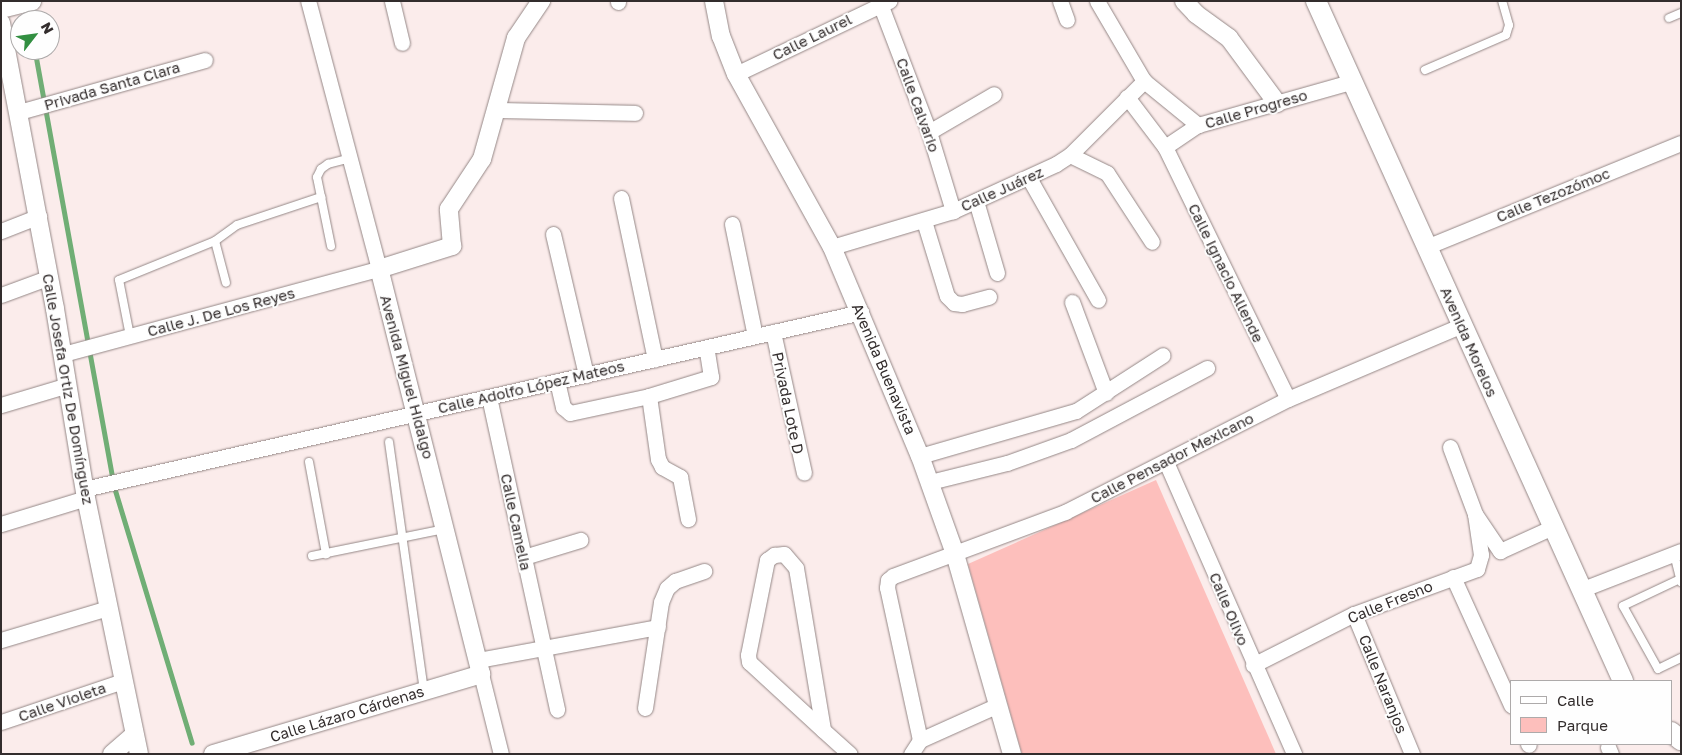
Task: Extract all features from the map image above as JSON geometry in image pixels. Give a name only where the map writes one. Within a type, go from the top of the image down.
[{"type":"main road","name":"Avenida Morelos","points":[[1316,1],[1623,680]]},
{"type":"street","name":"Avenida Miguel Hidalgo","points":[[308,1],[418,413],[501,754]]},
{"type":"street","points":[[392,1],[402,43]]},
{"type":"street","points":[[379,269],[452,246],[448,212],[482,160],[516,38],[541,1]]},
{"type":"street","name":"Avenida Buenavista","points":[[714,1],[722,36],[736,74],[832,247],[861,312],[920,456],[955,554],[1012,754]]},
{"type":"street","points":[[1060,1],[1067,20]]},
{"type":"street","points":[[1097,1],[1144,81],[1198,125]]},
{"type":"street","points":[[1184,1],[1196,14],[1229,38],[1277,104]]},
{"type":"street","name":"Calle Laurel","points":[[736,74],[883,2]]},
{"type":"street","name":"Calle Calvario","points":[[883,2],[929,132],[954,211]]},
{"type":"street","name":"Calle Josefa Ortiz De Domínguez","points":[[1,23],[4,55],[27,110],[39,216],[50,277],[70,352],[68,385],[85,493],[139,754]]},
{"type":"street","name":"Privada Santa Clara","points":[[27,110],[205,60]]},
{"type":"street","name":"Calle Juárez","points":[[832,247],[954,211],[1029,178],[1070,155],[1144,81]]},
{"type":"street","name":"Calle Progreso","points":[[1165,147],[1198,125],[1353,81]]},
{"type":"street","points":[[929,132],[994,94]]},
{"type":"street","name":"Calle Ignacio Allende","points":[[1127,97],[1165,147],[1288,399]]},
{"type":"street","points":[[495,110],[635,113]]},
{"type":"street","name":"Calle Tezozómoc","points":[[1426,247],[1681,143]]},
{"type":"street","points":[[1070,155],[1107,173],[1152,242]]},
{"type":"street","points":[[1029,178],[1098,300]]},
{"type":"street","points":[[621,198],[655,359]]},
{"type":"street","points":[[976,201],[997,273]]},
{"type":"street","points":[[1,231],[39,216]]},
{"type":"street","points":[[924,221],[947,296],[954,303],[962,304],[989,297]]},
{"type":"street","points":[[732,224],[754,336]]},
{"type":"street","points":[[553,234],[586,375]]},
{"type":"street","name":"Calle J. De Los Reyes","points":[[70,352],[379,269]]},
{"type":"street","points":[[1,295],[50,277]]},
{"type":"street","points":[[1072,302],[1106,392]]},
{"type":"street","name":"Calle Adolfo López Mateos","points":[[1,524],[85,493],[104,484],[120,480],[861,312]]},
{"type":"street","name":"Calle Pensador Mexicano","points":[[920,740],[887,588],[888,580],[893,576],[1065,512],[1288,399],[1462,326]]},
{"type":"street","name":"Privada Lote D","points":[[772,332],[804,473]]},
{"type":"street","points":[[557,381],[563,408],[570,413],[649,396],[711,377],[706,347]]},
{"type":"street","points":[[920,456],[1064,416],[1106,392],[1163,355]]},
{"type":"street","points":[[930,482],[1007,463],[1071,440],[1207,368]]},
{"type":"street","points":[[1,405],[68,385]]},
{"type":"street","name":"Calle Camelia","points":[[489,396],[557,710]]},
{"type":"street","points":[[649,396],[658,459],[662,467],[680,477],[688,519]]},
{"type":"street","points":[[1450,447],[1476,514],[1500,551],[1553,527]]},
{"type":"street","name":"Calle Olivo","points":[[1166,462],[1253,665],[1294,754]]},
{"type":"street","name":"Calle Fresno","points":[[1253,665],[1354,614],[1453,577],[1471,573],[1480,563],[1476,514]]},
{"type":"street","points":[[524,556],[580,540]]},
{"type":"street","points":[[1583,589],[1678,553]]},
{"type":"street","points":[[823,730],[796,568],[784,554],[774,555],[767,560],[748,655],[749,662],[823,730],[850,754]]},
{"type":"street","points":[[645,708],[661,602],[667,588],[676,581],[704,571]]},
{"type":"street","points":[[1453,577],[1510,703]]},
{"type":"street","points":[[1,640],[108,608]]},
{"type":"street","name":"Calle Naranjos","points":[[1354,614],[1412,754]]},
{"type":"street","points":[[479,667],[543,648],[658,627]]},
{"type":"street","name":"Calle Lázaro Cárdenas","points":[[213,754],[424,691],[479,667]]},
{"type":"street","name":"Calle Violeta","points":[[1,722],[123,681]]},
{"type":"street","points":[[911,754],[920,740],[998,705]]},
{"type":"street","points":[[112,754],[134,735]]},
{"type":"lane","points":[[1425,70],[1506,35],[1509,24],[1502,1]]},
{"type":"lane","points":[[1669,18],[1681,13]]},
{"type":"lane","points":[[331,246],[317,177],[321,169],[350,158]]},
{"type":"lane","points":[[130,336],[119,280],[215,241],[237,225],[321,197]]},
{"type":"lane","points":[[215,241],[226,283]]},
{"type":"lane","points":[[389,442],[424,691]]},
{"type":"lane","points":[[309,462],[326,554]]},
{"type":"lane","points":[[312,556],[402,540],[445,529]]},
{"type":"lane","points":[[1678,553],[1680,580],[1623,606],[1658,668],[1681,658]]},
{"type":"green space","points":[[1156,480],[1276,754],[1022,754],[968,564]]},
{"type":"waterway","points":[[27,5],[28,10]]},
{"type":"waterway","points":[[37,60],[115,489],[192,743]]}]
